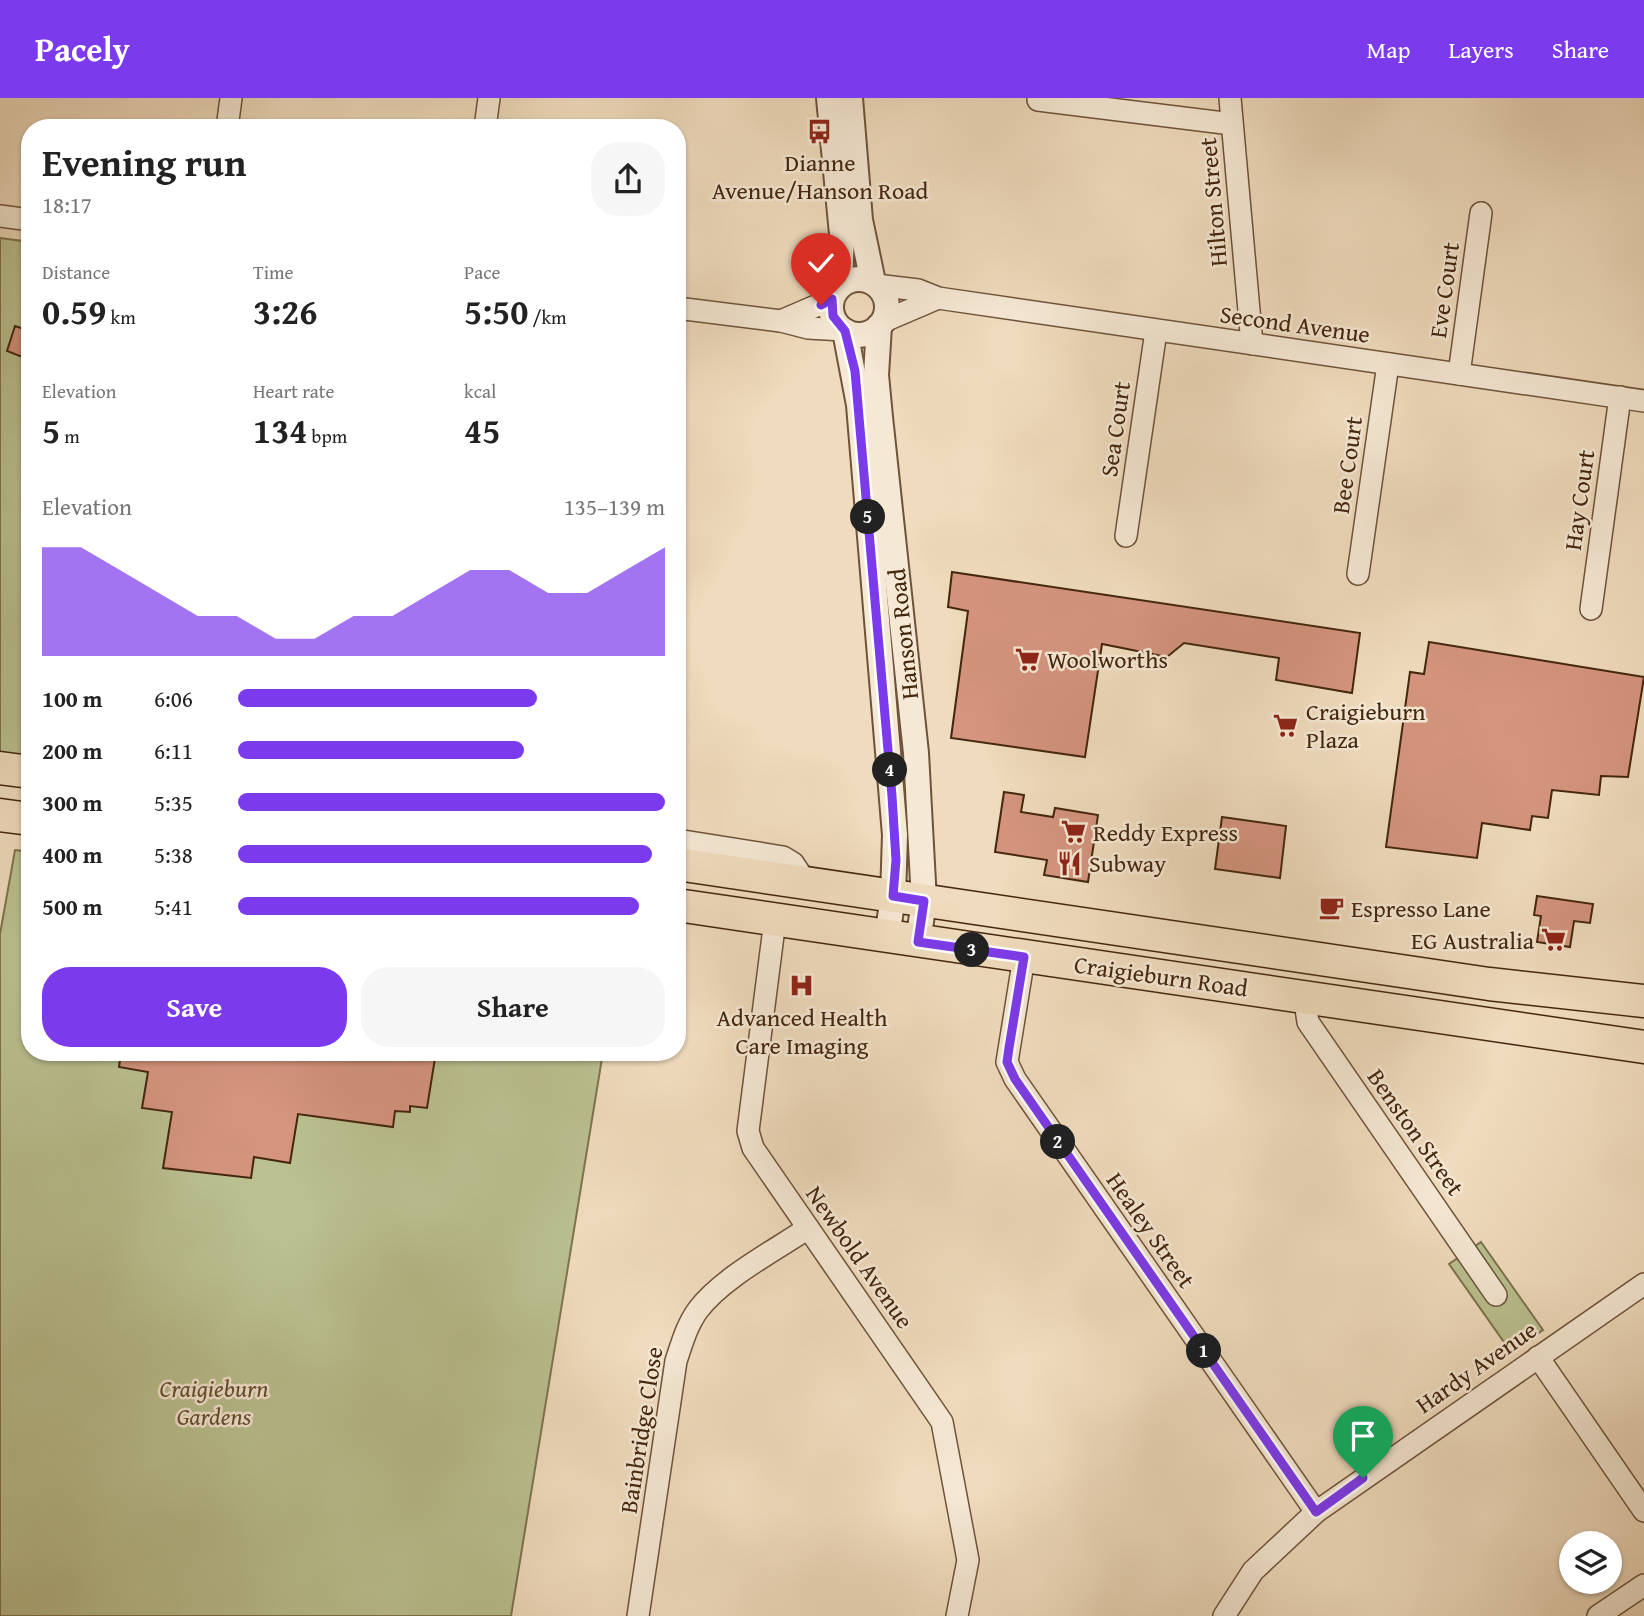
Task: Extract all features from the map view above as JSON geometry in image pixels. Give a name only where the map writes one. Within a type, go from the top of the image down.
[{"type":"main road","points":[[0,768],[21,771]]},
{"type":"main road","points":[[0,815],[21,818]]},
{"type":"main road","name":"Craigieburn Road","points":[[686,865],[1489,984],[1644,1001]]},
{"type":"main road","name":"Craigieburn Road","points":[[686,906],[887,938],[1304,995],[1644,1046]]},
{"type":"main road","points":[[1484,1022],[1489,984]]},
{"type":"street","points":[[228,119],[231,98]]},
{"type":"street","points":[[486,119],[489,98]]},
{"type":"street","points":[[828,98],[842,234],[833,316],[844,330]]},
{"type":"street","points":[[850,98],[860,220],[874,283],[886,298],[886,314],[881,324]]},
{"type":"street","name":"Hilton Street","points":[[1230,98],[1252,344]]},
{"type":"street","points":[[1038,100],[1232,124]]},
{"type":"street","name":"Eve Court","points":[[1459,374],[1481,213]]},
{"type":"street","points":[[0,216],[21,219]]},
{"type":"street","points":[[781,321],[836,292],[853,279],[874,283]]},
{"type":"street","name":"Second Avenue","points":[[874,283],[918,290],[938,298],[1644,401]]},
{"type":"street","points":[[686,309],[781,321],[808,328],[866,333],[938,298]]},
{"type":"street","name":"Hanson Road","points":[[881,324],[876,375],[916,754],[924,901],[918,942]]},
{"type":"street","name":"Hanson Road","points":[[844,330],[859,405],[892,796],[896,860],[887,938]]},
{"type":"street","name":"Sea Court","points":[[1126,536],[1156,331]]},
{"type":"street","name":"Bee Court","points":[[1358,574],[1388,364]]},
{"type":"street","name":"Hay Court","points":[[1591,609],[1620,397]]},
{"type":"street","points":[[686,841],[783,857],[793,863],[807,884]]},
{"type":"street","name":"Newbold Avenue","points":[[775,920],[748,1131],[753,1148],[942,1422],[968,1560],[957,1616]]},
{"type":"street","name":"Healey Street","points":[[1024,957],[1007,1062],[1015,1079],[1316,1512]]},
{"type":"street","name":"Benston Street","points":[[1304,995],[1306,1014],[1314,1031],[1496,1295]]},
{"type":"street","name":"Bainbridge Close","points":[[638,1616],[676,1361],[684,1336],[696,1312],[711,1294],[808,1227]]},
{"type":"street","name":"Hardy Avenue","points":[[1224,1616],[1253,1571],[1316,1512],[1644,1284]]},
{"type":"street","points":[[1538,1357],[1644,1511]]},
{"type":"street","points":[[1598,1616],[1644,1585]]},
{"type":"green space","points":[[0,238],[21,241],[21,760],[0,757]]},
{"type":"green space","name":"Craigieburn Gardens","points":[[15,850],[21,851],[21,1061],[602,1061],[511,1616],[0,1616],[0,934]]},
{"type":"green space","points":[[1481,1242],[1543,1330],[1511,1352],[1449,1264]]},
{"type":"building","points":[[15,326],[21,328],[21,356],[7,351]]},
{"type":"building","points":[[952,572],[1360,633],[1352,693],[1276,680],[1279,658],[1184,643],[1167,657],[1102,644],[1085,757],[951,738],[968,611],[948,607]]},
{"type":"building","points":[[1429,642],[1644,677],[1628,777],[1601,776],[1599,795],[1552,790],[1548,818],[1532,816],[1530,830],[1482,823],[1477,858],[1386,847],[1410,672],[1424,674]]},
{"type":"building","points":[[1004,792],[1024,795],[1021,812],[1053,817],[1055,808],[1098,815],[1088,882],[1044,875],[1047,860],[995,852]]},
{"type":"building","points":[[1222,817],[1286,826],[1280,878],[1215,869]]},
{"type":"building","points":[[1537,896],[1593,904],[1590,923],[1574,921],[1570,947],[1537,942],[1541,916],[1534,915]]},
{"type":"building","points":[[120,1061],[435,1061],[427,1108],[410,1106],[410,1112],[395,1111],[393,1127],[298,1114],[290,1163],[254,1157],[251,1178],[163,1168],[172,1112],[142,1108],[148,1072],[119,1067]]},
{"type":"place","name":"Dianne Avenue/Hanson Road","points":[[820,131]]},
{"type":"place","name":"Woolworths","points":[[1027,659]]},
{"type":"place","name":"Craigieburn Plaza","points":[[1286,725]]},
{"type":"place","name":"Reddy Express","points":[[1073,832]]},
{"type":"place","name":"Subway","points":[[1069,863]]},
{"type":"place","name":"Espresso Lane","points":[[1331,908]]},
{"type":"place","name":"EG Australia","points":[[1554,940]]},
{"type":"place","name":"Advanced Health Care Imaging","points":[[802,986]]},
{"type":"route","points":[[821,305],[832,299],[833,316],[845,331],[855,371],[895,835],[893,896],[924,901],[918,942],[1024,957],[1007,1062],[1015,1079],[1316,1512],[1363,1478]]}]
